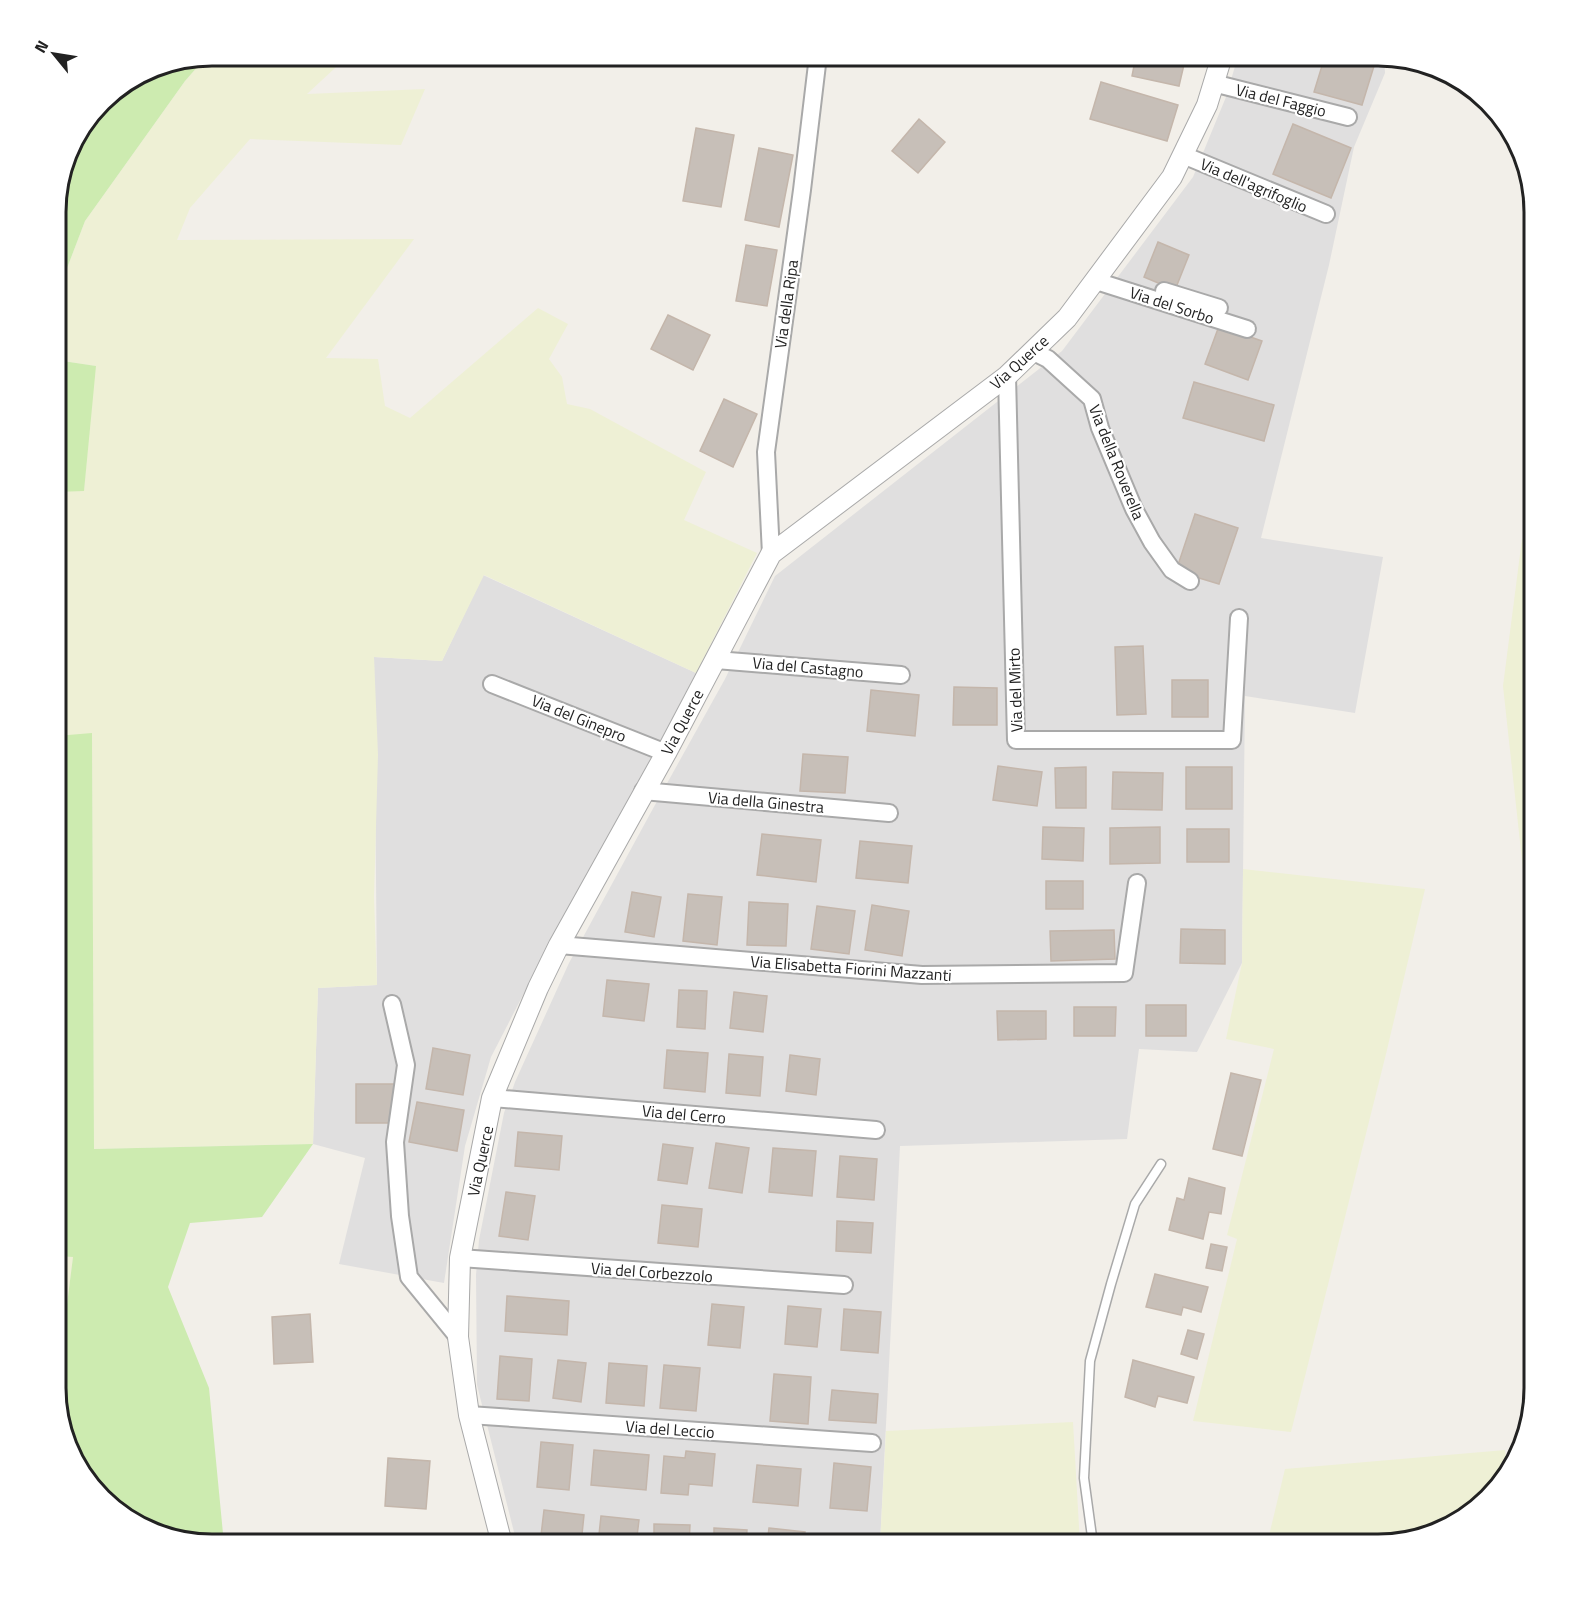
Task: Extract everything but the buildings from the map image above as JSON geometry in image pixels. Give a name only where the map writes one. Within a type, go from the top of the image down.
[{"type":"street","name":"Via della Ripa","points":[[771,554],[766,452],[817,66]]},
{"type":"street","name":"Via Querce","points":[[499,1534],[469,1415],[458,1337],[460,1258],[492,1098],[538,988],[559,945],[666,753],[771,554],[1007,376],[1067,318],[1172,177],[1207,105],[1219,66]]},
{"type":"street","name":"Via del Faggio","points":[[1214,83],[1348,117]]},
{"type":"street","name":"Via dell'agrifoglio","points":[[1183,155],[1326,214]]},
{"type":"street","points":[[1099,277],[1219,308]]},
{"type":"street","name":"Via del Sorbo","points":[[1099,277],[1247,329]]},
{"type":"street","name":"Via della Roverella","points":[[1034,352],[1048,359],[1092,399],[1100,428],[1134,509],[1152,542],[1172,570],[1190,581]]},
{"type":"street","name":"Via del Mirto","points":[[1007,376],[1016,740],[1232,740],[1239,618]]},
{"type":"street","name":"Via del Castagno","points":[[716,660],[901,675]]},
{"type":"street","name":"Via del Ginepro","points":[[492,684],[666,753]]},
{"type":"street","name":"Via della Ginestra","points":[[644,791],[889,813]]},
{"type":"street","name":"Via Elisabetta Fiorini Mazzanti","points":[[559,945],[922,975],[1124,973],[1137,883]]},
{"type":"street","points":[[392,1004],[406,1065],[395,1142],[400,1216],[409,1277],[458,1337]]},
{"type":"street","name":"Via del Cerro","points":[[492,1098],[876,1130]]},
{"type":"street","name":"Via del Corbezzolo","points":[[460,1258],[844,1286]]},
{"type":"street","name":"Via del Leccio","points":[[469,1415],[872,1443]]},
{"type":"lane","points":[[1092,1534],[1084,1478],[1090,1362],[1136,1204],[1161,1164]]},
{"type":"shaded area","points":[[1235,66],[1385,66],[1385,73],[1354,147],[1329,265],[1261,538],[1383,557],[1355,713],[1245,696],[1242,963],[1197,1052],[1139,1049],[1127,1139],[900,1146],[881,1534],[514,1534],[477,1385],[476,1275],[479,1240],[504,1113],[515,1082],[569,963],[725,679],[775,576],[1062,351],[1193,177],[1226,97]]},
{"type":"shaded area","points":[[483,575],[696,673],[491,1057],[465,1146],[444,1283],[339,1264],[365,1158],[313,1144],[318,988],[377,985],[374,657],[442,661]]},
{"type":"green space","points":[[337,66],[307,94],[425,89],[401,145],[250,139],[190,208],[177,240],[414,239],[326,358],[378,359],[385,406],[410,418],[538,308],[568,324],[549,359],[562,377],[567,404],[590,409],[706,472],[684,520],[757,553],[696,673],[484,575],[442,661],[374,657],[378,755],[374,897],[377,985],[318,988],[313,1144],[94,1149],[92,734],[66,735],[66,491],[84,490],[95,366],[66,362],[66,271],[85,221],[197,67]]},
{"type":"green space","points":[[197,67],[185,81],[85,221],[66,271],[67,193],[77,156],[96,123],[116,102],[147,81],[174,71]]},
{"type":"green space","points":[[66,362],[96,366],[84,491],[66,492]]},
{"type":"green space","points":[[1522,539],[1524,541],[1524,878],[1503,686]]},
{"type":"green space","points":[[92,733],[94,1149],[313,1144],[262,1217],[190,1223],[168,1287],[209,1388],[223,1534],[193,1533],[174,1529],[156,1523],[123,1504],[102,1484],[86,1461],[77,1444],[69,1417],[66,1398],[66,1312],[73,1257],[66,1257],[66,735]]},
{"type":"green space","points":[[1243,869],[1425,889],[1291,1432],[1193,1421],[1237,1239],[1227,1235],[1274,1049],[1226,1039],[1242,963]]},
{"type":"green space","points":[[66,1257],[73,1257],[66,1313]]},
{"type":"green space","points":[[1073,1422],[1079,1534],[881,1534],[886,1431]]},
{"type":"green space","points":[[1505,1450],[1506,1457],[1494,1477],[1467,1504],[1434,1523],[1397,1533],[1269,1534],[1285,1469]]}]
